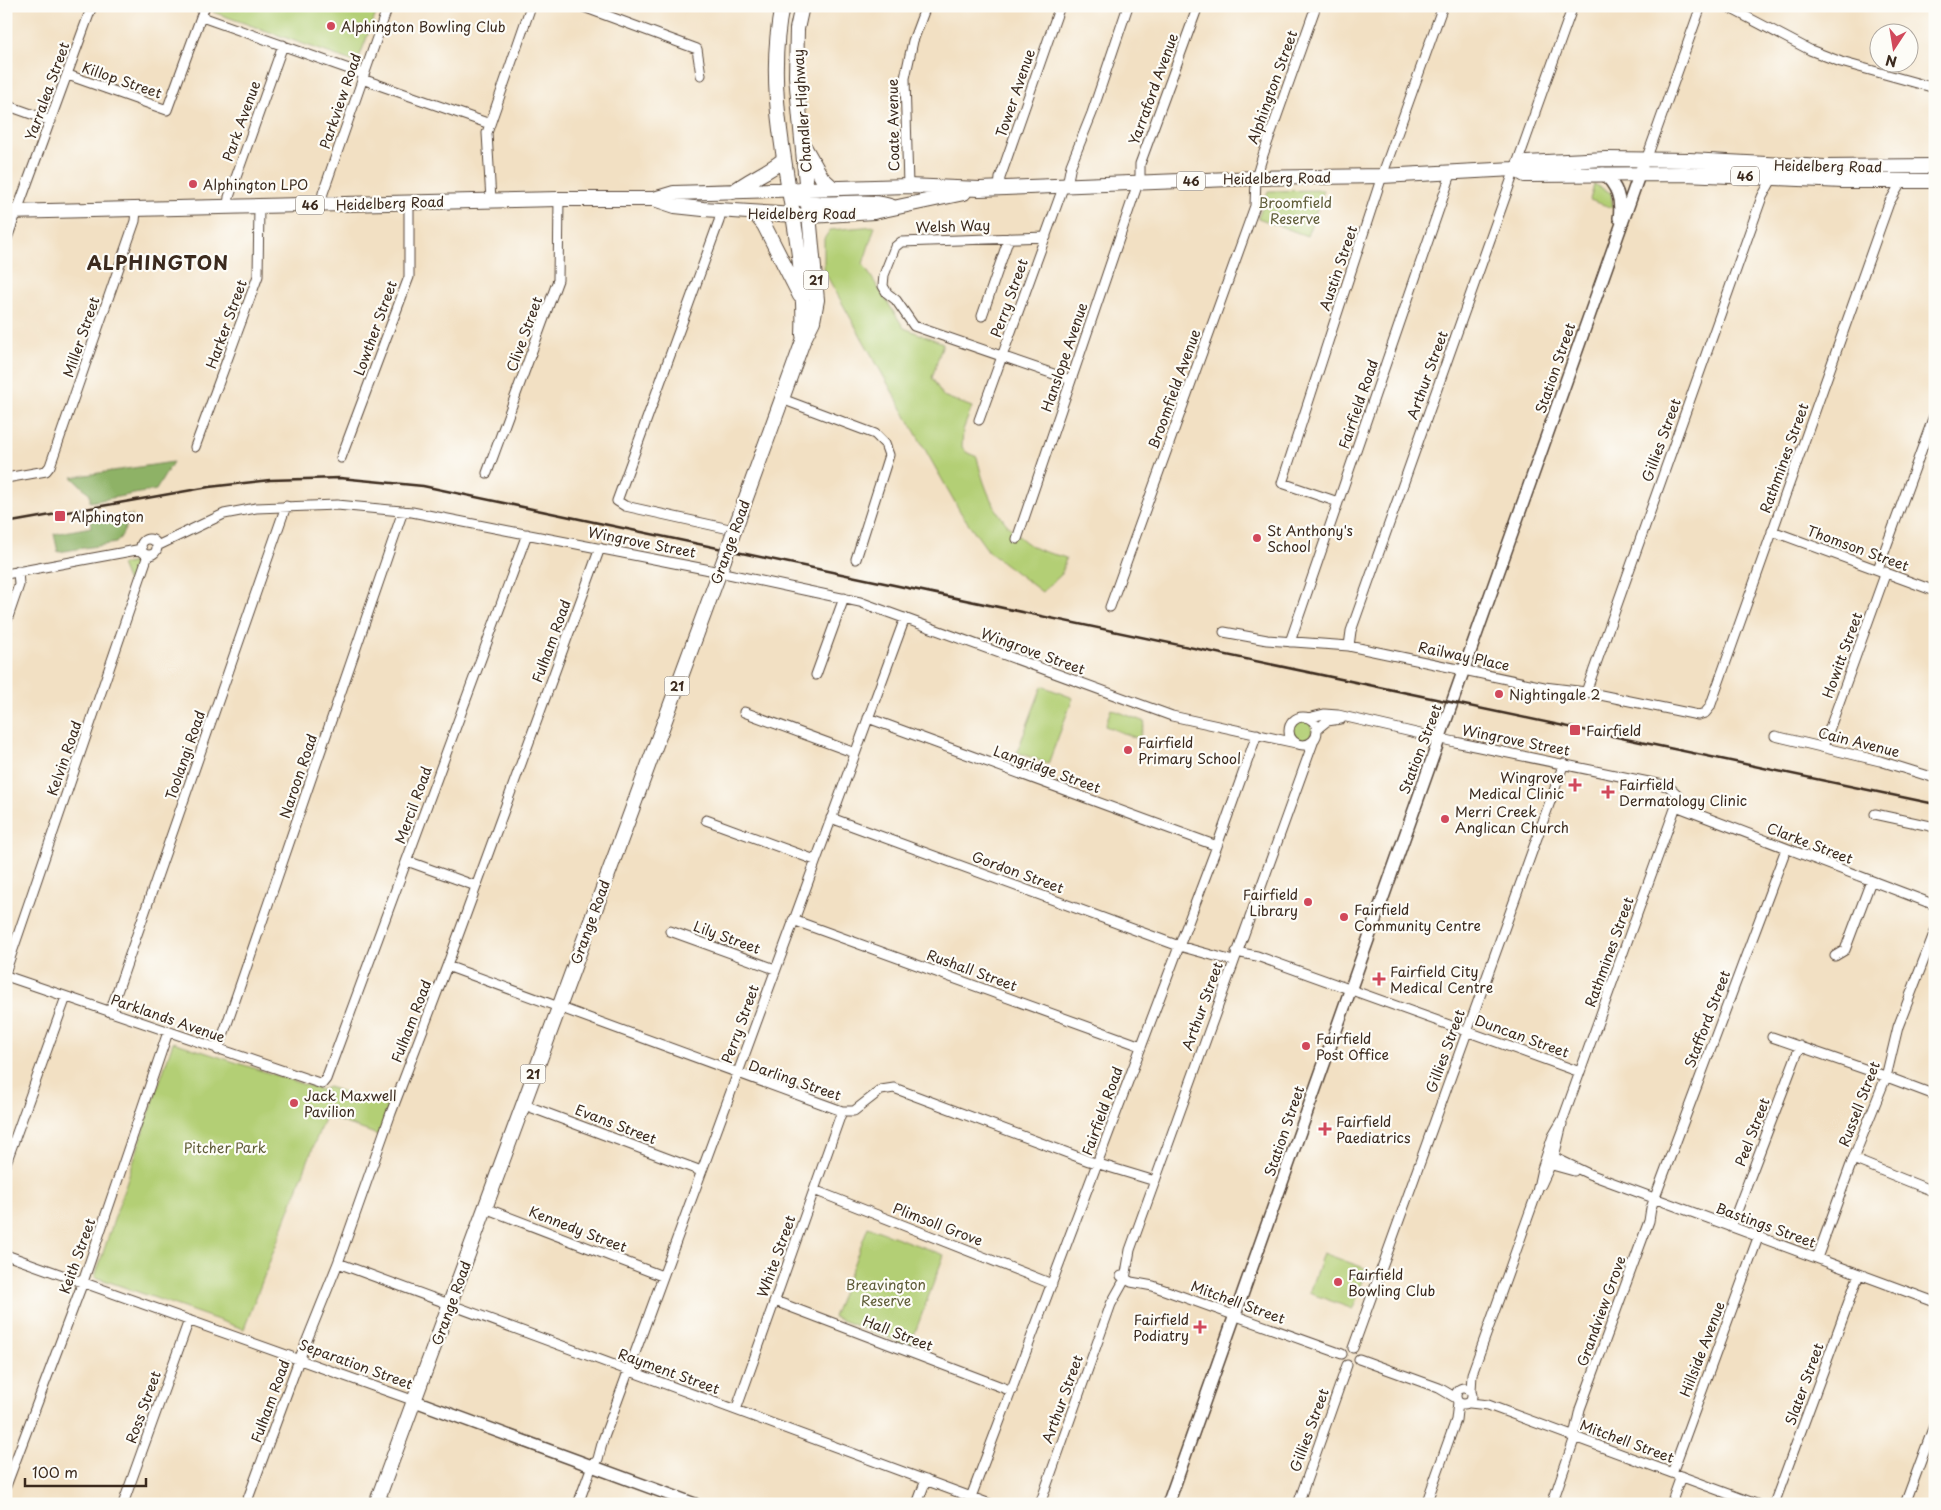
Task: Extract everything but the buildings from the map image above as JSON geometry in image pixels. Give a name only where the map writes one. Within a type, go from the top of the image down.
[{"type":"main road","name":"Chandler Highway","points":[[782,6],[777,33],[775,70],[783,160],[792,216]]},
{"type":"main road","name":"Chandler Highway","points":[[802,6],[797,29],[796,70],[809,203]]},
{"type":"main road","points":[[803,145],[813,158],[822,178],[833,188]]},
{"type":"main road","points":[[734,192],[746,182],[762,175],[783,160]]},
{"type":"main road","name":"Heidelberg Road","points":[[654,198],[675,206],[792,216],[833,188],[980,189],[1256,178],[1451,174],[1514,169],[1526,163],[1646,160],[1825,167],[1934,166]]},
{"type":"main road","name":"Station Street","points":[[1168,1504],[1465,670],[1617,235],[1646,160]]},
{"type":"main road","name":"Heidelberg Road","points":[[1514,169],[1525,175],[1640,173],[1902,181],[1931,184]]},
{"type":"main road","points":[[1603,173],[1616,188],[1620,198],[1617,235]]},
{"type":"main road","points":[[896,208],[906,189],[950,196]]},
{"type":"main road","name":"Heidelberg Road","points":[[12,212],[491,200],[654,198],[674,193],[788,190],[809,203],[860,214],[980,189]]},
{"type":"main road","name":"Grange Road","points":[[377,1501],[722,566],[803,341],[813,321],[817,291],[809,203]]},
{"type":"main road","points":[[755,214],[763,224],[804,304]]},
{"type":"main road","name":"Grange Road","points":[[792,216],[804,304],[803,341]]},
{"type":"main road","name":"Separation Street","points":[[415,1401],[695,1504]]},
{"type":"street","name":"Yarralea Street","points":[[6,241],[12,212],[51,121],[92,6]]},
{"type":"street","points":[[205,6],[202,17],[283,45],[416,98],[490,124]]},
{"type":"street","name":"Parkview Road","points":[[322,205],[323,193],[388,6]]},
{"type":"street","points":[[491,200],[488,134],[490,124],[531,6]]},
{"type":"street","points":[[580,6],[697,49],[702,75]]},
{"type":"street","name":"Coate Avenue","points":[[906,189],[905,78],[913,42],[926,6]]},
{"type":"street","name":"Tower Avenue","points":[[998,188],[1060,6]]},
{"type":"street","name":"Perry Street","points":[[979,420],[1071,165],[1092,113],[1128,6]]},
{"type":"street","name":"Yarraford Avenue","points":[[1139,183],[1140,164],[1198,6]]},
{"type":"street","name":"Alphington Street","points":[[1256,178],[1316,6]]},
{"type":"street","name":"Austin Street","points":[[1338,502],[1282,483],[1382,176],[1443,6]]},
{"type":"street","name":"Arthur Street","points":[[1349,646],[1350,631],[1573,6]]},
{"type":"street","name":"Station Street","points":[[1646,160],[1701,6]]},
{"type":"street","points":[[1726,6],[1810,50],[1841,62],[1935,88]]},
{"type":"street","name":"Killop Street","points":[[68,75],[167,110],[202,17]]},
{"type":"street","name":"Park Avenue","points":[[228,206],[229,197],[283,45]]},
{"type":"street","points":[[6,105],[51,121]]},
{"type":"street","name":"Fairfield Road","points":[[1290,642],[1451,174]]},
{"type":"street","points":[[1756,177],[1762,197]]},
{"type":"street","name":"Gillies Street","points":[[1586,692],[1762,197],[1773,177]]},
{"type":"street","name":"Broomfield Avenue","points":[[1110,607],[1256,206],[1256,178]]},
{"type":"street","points":[[1884,181],[1889,191],[1890,203]]},
{"type":"street","name":"Rathmines Street","points":[[1698,715],[1705,713],[1710,707],[1890,203],[1902,181]]},
{"type":"street","name":"Hanslope Avenue","points":[[1017,539],[1139,183]]},
{"type":"street","name":"Clive Street","points":[[487,473],[558,280],[559,199]]},
{"type":"street","name":"Lowther Street","points":[[342,458],[408,277],[408,202]]},
{"type":"street","name":"Harker Street","points":[[195,447],[258,276],[258,206]]},
{"type":"street","name":"Miller Street","points":[[6,478],[46,471],[67,420],[136,218],[136,210]]},
{"type":"street","points":[[721,211],[719,221],[617,498],[618,503],[734,531]]},
{"type":"street","name":"Welsh Way","points":[[1002,356],[914,326],[896,300],[887,293],[882,280],[897,244],[906,241],[1046,237]]},
{"type":"street","points":[[982,316],[1009,238]]},
{"type":"street","points":[[1002,356],[1071,380]]},
{"type":"street","points":[[782,398],[875,434],[885,444],[889,455],[856,560]]},
{"type":"street","name":"Howitt Street","points":[[1824,747],[1934,417]]},
{"type":"street","name":"Wingrove Street","points":[[157,546],[224,514],[256,508],[338,505],[403,511],[600,548],[722,566],[860,602],[1172,716],[1298,744]]},
{"type":"street","name":"Toolangi Road","points":[[110,1012],[286,506]]},
{"type":"street","name":"Naroon Road","points":[[218,1050],[403,511]]},
{"type":"street","name":"Thomson Street","points":[[1772,531],[1935,591]]},
{"type":"street","name":"Mercil Road","points":[[322,1084],[326,1079],[527,534]]},
{"type":"street","points":[[6,574],[145,552],[155,553],[157,546],[153,540],[148,539],[142,544],[145,552]]},
{"type":"street","name":"Fulham Road","points":[[246,1504],[299,1360],[338,1264],[391,1113],[447,966],[600,548]]},
{"type":"street","name":"Kelvin Road","points":[[6,970],[145,552]]},
{"type":"street","points":[[6,623],[19,585],[18,571]]},
{"type":"street","points":[[816,675],[844,598]]},
{"type":"street","name":"Perry Street","points":[[578,1504],[904,618]]},
{"type":"street","name":"Railway Place","points":[[1224,632],[1290,642],[1349,646],[1544,687],[1586,692],[1698,715]]},
{"type":"street","points":[[744,712],[855,753]]},
{"type":"street","name":"Wingrove Street","points":[[1308,718],[1330,714],[1668,786],[1677,794]]},
{"type":"street","name":"Langridge Street","points":[[868,718],[1217,846]]},
{"type":"street","points":[[1299,718],[1308,718],[1316,724],[1317,729],[1314,740],[1310,743],[1298,744],[1290,736],[1289,727],[1299,718]]},
{"type":"street","name":"Wingrove Street","points":[[1317,729],[1327,721],[1347,718]]},
{"type":"street","name":"Wingrove Street","points":[[1257,734],[1277,734],[1289,727]]},
{"type":"street","name":"Fairfield Road","points":[[971,1497],[1217,846],[1257,734]]},
{"type":"street","name":"Cain Avenue","points":[[1775,736],[1880,761],[1935,778]]},
{"type":"street","name":"Arthur Street","points":[[1040,1504],[1110,1304],[1112,1287],[1124,1276],[1122,1262],[1130,1250],[1237,949],[1314,740]]},
{"type":"street","name":"Arthur Street","points":[[1298,744],[1303,751],[1302,771]]},
{"type":"street","name":"Gillies Street","points":[[1353,1348],[1466,1030],[1564,763]]},
{"type":"street","name":"Rathmines Street","points":[[1426,1504],[1549,1160],[1553,1136],[1563,1119],[1676,806],[1677,794]]},
{"type":"street","name":"Clarke Street","points":[[1676,806],[1935,905]]},
{"type":"street","points":[[1875,814],[1935,826]]},
{"type":"street","name":"Gordon Street","points":[[831,818],[1232,964]]},
{"type":"street","points":[[706,820],[816,860]]},
{"type":"street","name":"Stafford Street","points":[[1657,1199],[1786,849]]},
{"type":"street","points":[[407,861],[476,886]]},
{"type":"street","points":[[1835,956],[1845,950],[1870,881]]},
{"type":"street","name":"Rushall Street","points":[[794,920],[1141,1046]]},
{"type":"street","name":"Lily Street","points":[[670,930],[775,969]]},
{"type":"street","name":"Russell Street","points":[[1817,1258],[1853,1159],[1886,1077],[1898,1027],[1935,931]]},
{"type":"street","name":"Duncan Street","points":[[1237,949],[1580,1072]]},
{"type":"street","name":"Darling Street","points":[[447,966],[842,1111],[854,1111],[881,1090],[894,1088],[1154,1184]]},
{"type":"street","name":"Parklands Avenue","points":[[6,976],[322,1084]]},
{"type":"street","points":[[6,1163],[66,997]]},
{"type":"street","name":"Keith Street","points":[[6,1486],[83,1282],[168,1032]]},
{"type":"street","points":[[1772,1037],[1935,1095]]},
{"type":"street","name":"Peel Street","points":[[1731,1227],[1800,1046]]},
{"type":"street","name":"Evans Street","points":[[522,1104],[700,1171]]},
{"type":"street","name":"White Street","points":[[736,1410],[842,1111]]},
{"type":"street","points":[[1853,1159],[1935,1192]]},
{"type":"street","name":"Bastings Street","points":[[1549,1160],[1731,1227],[1759,1235],[1935,1302]]},
{"type":"street","name":"Plimsoll Grove","points":[[814,1190],[1052,1284]]},
{"type":"street","name":"Grandview Grove","points":[[1552,1504],[1580,1410],[1657,1199]]},
{"type":"street","name":"Kennedy Street","points":[[485,1208],[662,1276]]},
{"type":"street","name":"Hillside Avenue","points":[[1672,1472],[1674,1461],[1759,1235]]},
{"type":"street","name":"Separation Street","points":[[6,1255],[415,1401]]},
{"type":"street","name":"Rayment Street","points":[[338,1264],[990,1504]]},
{"type":"street","name":"Slater Street","points":[[1774,1504],[1859,1274]]},
{"type":"street","name":"Mitchell Street","points":[[1124,1276],[1342,1354]]},
{"type":"street","name":"Hall Street","points":[[774,1301],[1012,1391]]},
{"type":"street","name":"Ross Street","points":[[123,1504],[189,1320]]},
{"type":"street","points":[[1353,1348],[1358,1352],[1359,1359],[1355,1364],[1347,1365],[1343,1361],[1342,1354],[1346,1349],[1353,1348]]},
{"type":"street","name":"Mitchell Street","points":[[1359,1359],[1756,1504]]},
{"type":"street","name":"Gillies Street","points":[[1298,1504],[1347,1365]]},
{"type":"street","points":[[1905,1504],[1935,1423]]},
{"type":"street","points":[[1671,1504],[1681,1476]]},
{"type":"street","points":[[917,1504],[926,1480]]},
{"type":"street","points":[[377,1501],[392,1504]]},
{"type":"green space","points":[[215,6],[379,6],[357,63],[213,12]]},
{"type":"green space","points":[[1594,184],[1611,193],[1613,208],[1590,200]]},
{"type":"green space","name":"Broomfield Reserve","points":[[1324,190],[1307,236],[1258,218],[1268,191]]},
{"type":"green space","points":[[875,226],[863,264],[904,328],[943,343],[932,378],[943,396],[972,407],[963,430],[962,447],[966,452],[977,457],[984,483],[994,506],[1009,527],[1030,545],[1042,551],[1066,558],[1061,575],[1042,592],[989,552],[961,513],[824,271],[824,239],[830,230]]},
{"type":"green space","points":[[173,462],[156,490],[90,502],[90,494],[72,477]]},
{"type":"green space","points":[[133,515],[116,543],[58,552],[54,534],[91,527],[90,520]]},
{"type":"green space","points":[[139,561],[130,587],[121,565]]},
{"type":"green space","points":[[1042,686],[1073,698],[1048,764],[1017,752]]},
{"type":"green space","points":[[1111,709],[1145,722],[1139,739],[1105,726]]},
{"type":"green space","points":[[1302,720],[1309,723],[1312,730],[1309,737],[1302,740],[1295,737],[1292,730],[1295,723]]},
{"type":"green space","name":"Pitcher Park","points":[[173,1042],[321,1090],[328,1087],[389,1106],[378,1135],[325,1116],[244,1329],[95,1277]]},
{"type":"green space","name":"Breavington Reserve","points":[[868,1227],[944,1255],[910,1346],[833,1317]]},
{"type":"green space","name":"Fairfield Bowling Club","points":[[1323,1253],[1367,1269],[1353,1309],[1309,1293]]},
{"type":"railway","points":[[6,523],[209,487],[270,480],[340,478],[423,486],[1935,804]]},
{"type":"place","name":"Alphington Bowling Club","points":[[331,26]]},
{"type":"place","name":"Alphington LPO","points":[[193,184]]},
{"type":"place","name":"Alphington","points":[[60,516]]},
{"type":"place","name":"St Anthony's School","points":[[1257,538]]},
{"type":"place","name":"Nightingale 2","points":[[1499,694]]},
{"type":"place","name":"Fairfield","points":[[1575,730]]},
{"type":"place","name":"Fairfield Primary School","points":[[1128,750]]},
{"type":"place","name":"Wingrove Medical Clinic","points":[[1575,785]]},
{"type":"place","name":"Fairfield Dermatology Clinic","points":[[1608,792]]},
{"type":"place","name":"Merri Creek Anglican Church","points":[[1445,819]]},
{"type":"place","name":"Fairfield Library","points":[[1308,902]]},
{"type":"place","name":"Fairfield Community Centre","points":[[1344,917]]},
{"type":"place","name":"Fairfield City Medical Centre","points":[[1379,979]]},
{"type":"place","name":"Fairfield Post Office","points":[[1306,1046]]},
{"type":"place","name":"Jack Maxwell Pavilion","points":[[294,1103]]},
{"type":"place","name":"Fairfield Paediatrics","points":[[1325,1129]]},
{"type":"place","name":"Fairfield Bowling Club","points":[[1338,1282]]},
{"type":"place","name":"Fairfield Podiatry","points":[[1200,1327]]},
{"type":"district","name":"ALPHINGTON","points":[[158,262]]}]
